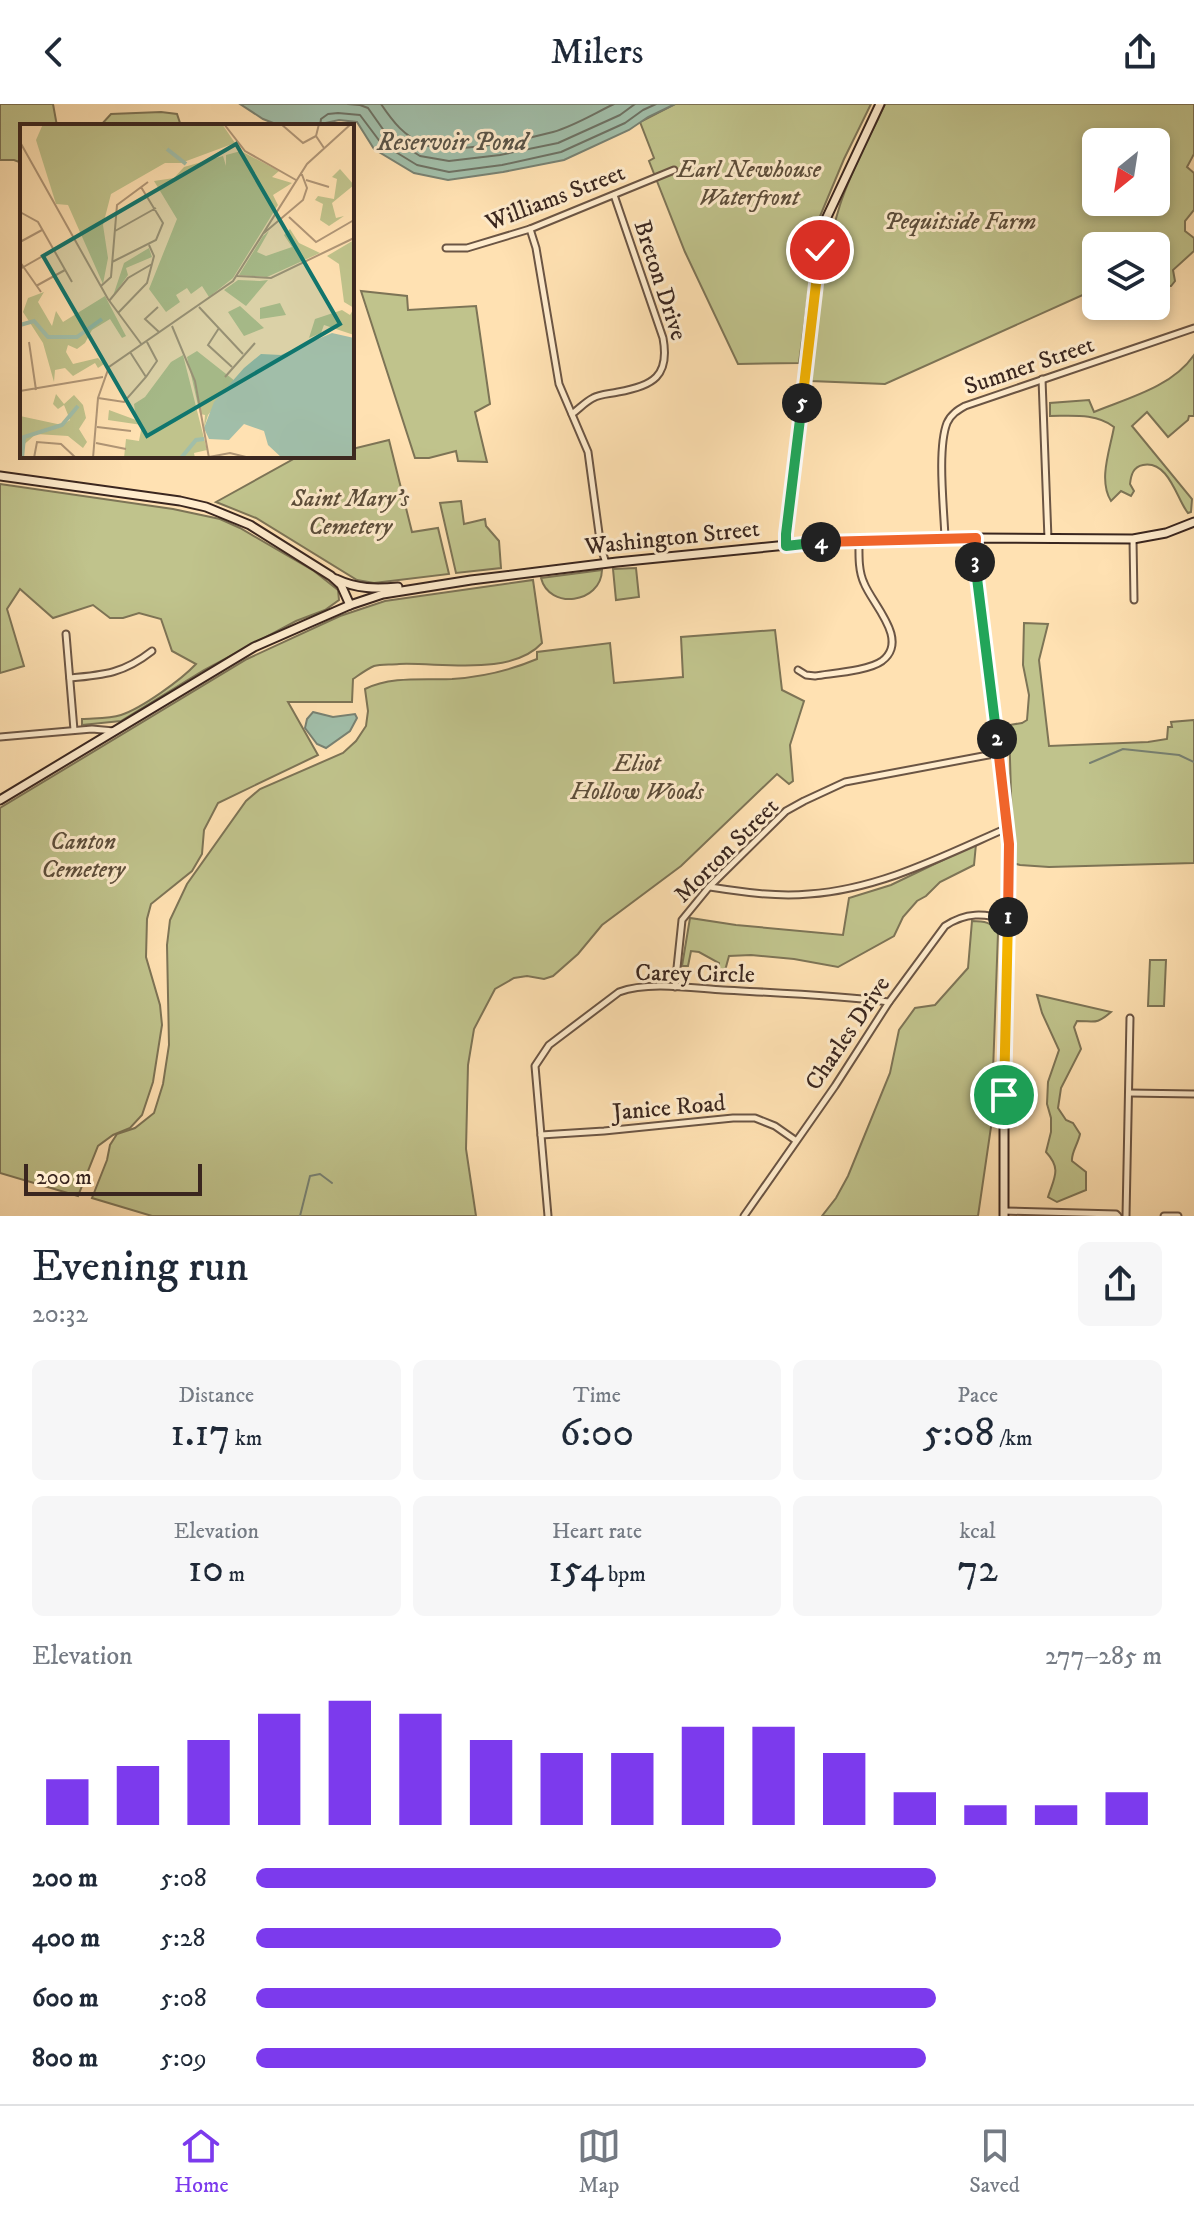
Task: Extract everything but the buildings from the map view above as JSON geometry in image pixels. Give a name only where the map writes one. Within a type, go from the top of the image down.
[{"type":"main road","points":[[786,546],[823,229],[880,104]]},
{"type":"main road","name":"Washington Street","points":[[0,476],[206,507],[240,519],[331,576],[367,588],[429,583],[440,585]]},
{"type":"main road","name":"Washington Street","points":[[0,800],[254,647],[354,604],[399,590],[606,563],[859,540],[1133,539],[1166,533],[1194,522]]},
{"type":"main road","points":[[976,538],[974,555],[1008,827],[1004,1213]]},
{"type":"main road","points":[[331,576],[354,604]]},
{"type":"main road","points":[[343,582],[354,591],[354,604]]},
{"type":"street","name":"Williams Street","points":[[446,248],[467,248],[530,229],[674,170]]},
{"type":"street","name":"Breton Drive","points":[[572,414],[594,397],[647,384],[656,378],[665,363],[663,338],[614,195]]},
{"type":"street","points":[[530,229],[536,248],[559,384],[591,462],[601,548],[606,563]]},
{"type":"street","name":"Sumner Street","points":[[945,539],[943,450],[948,422],[954,413],[965,406],[1194,328]]},
{"type":"street","points":[[1042,379],[1048,539]]},
{"type":"street","points":[[1133,539],[1134,600]]},
{"type":"street","points":[[798,670],[815,676],[872,665],[884,660],[889,652],[892,633],[864,585],[859,540]]},
{"type":"street","points":[[66,634],[74,730]]},
{"type":"street","points":[[70,678],[114,673],[152,651]]},
{"type":"street","points":[[0,737],[92,729],[115,732]]},
{"type":"street","name":"Morton Street","points":[[675,987],[682,920],[709,887],[777,820],[804,801],[845,782],[999,753]]},
{"type":"street","points":[[709,887],[807,895],[861,887],[928,863],[1008,827]]},
{"type":"street","name":"Charles Drive","points":[[744,1216],[835,1086],[889,1002],[945,926],[968,915],[1007,920]]},
{"type":"street","name":"Carey Circle","points":[[548,1216],[535,1066],[549,1045],[619,992],[629,988],[675,987],[841,996],[889,1002]]},
{"type":"street","points":[[1126,1216],[1130,1018]]},
{"type":"street","points":[[1129,1093],[1194,1094]]},
{"type":"street","name":"Janice Road","points":[[541,1135],[755,1118],[775,1126],[795,1140]]},
{"type":"street","points":[[1004,1213],[1097,1212],[1118,1216]]},
{"type":"street","points":[[1164,1216],[1178,1216]]},
{"type":"green space","points":[[0,104],[53,104],[57,124],[20,124],[20,162],[0,160]]},
{"type":"green space","name":"Earl Newhouse Waterfront","points":[[675,104],[871,104],[818,221],[799,363],[738,364],[685,252],[649,161],[654,158],[640,122]]},
{"type":"green space","name":"Pequitside Farm","points":[[885,104],[1194,104],[1194,154],[1187,167],[1194,173],[1194,210],[1185,221],[1185,231],[1194,238],[1194,251],[1173,270],[1175,281],[1171,286],[1170,232],[1082,232],[1082,295],[885,384],[811,381],[829,248],[850,179]]},
{"type":"green space","points":[[111,114],[177,114],[180,124],[102,124]]},
{"type":"green space","points":[[361,291],[407,296],[408,310],[476,306],[490,404],[475,412],[487,462],[458,461],[456,451],[415,458]]},
{"type":"green space","points":[[1194,355],[1194,416],[1189,416],[1168,437],[1147,412],[1132,426],[1192,499],[1191,512],[1188,513],[1166,475],[1152,465],[1140,466],[1133,472],[1130,484],[1134,491],[1131,496],[1121,491],[1111,501],[1105,474],[1114,427],[1092,417],[1050,416],[1050,403],[1089,400],[1094,412],[1162,383]]},
{"type":"green space","name":"Saint Mary's Cemetery","points":[[389,440],[412,532],[438,528],[449,574],[374,583],[357,580],[256,518],[216,502],[295,458],[354,458],[354,449]]},
{"type":"green space","points":[[0,484],[173,509],[220,519],[314,571],[338,590],[339,600],[325,610],[296,621],[204,670],[121,721],[82,725],[82,719],[107,718],[130,711],[171,685],[196,664],[172,651],[161,619],[139,613],[110,618],[93,605],[53,618],[20,589],[7,609],[24,666],[0,673]]},
{"type":"green space","points":[[461,501],[464,524],[485,519],[486,526],[499,541],[501,568],[456,573],[440,503]]},
{"type":"green space","points":[[636,568],[639,597],[616,600],[613,569]]},
{"type":"green space","points":[[602,570],[593,590],[574,599],[554,595],[541,578]]},
{"type":"green space","name":"Canton Cemetery","points":[[533,580],[542,643],[529,654],[474,666],[377,665],[353,679],[352,702],[288,702],[318,755],[218,803],[204,830],[202,854],[192,871],[151,904],[147,919],[146,957],[160,1005],[162,1025],[153,1082],[142,1115],[130,1128],[98,1146],[78,1196],[0,1173],[0,808],[247,659],[340,616],[385,601]]},
{"type":"green space","points":[[1024,623],[1048,624],[1039,660],[1049,746],[1167,739],[1171,722],[1194,720],[1194,863],[1049,867],[1013,863],[1009,725],[1027,720],[1029,695],[1023,665]]},
{"type":"green space","name":"Eliot Hollow Woods","points":[[775,630],[782,690],[804,701],[790,745],[793,781],[789,784],[777,774],[681,866],[602,925],[578,954],[553,976],[544,979],[527,976],[514,978],[495,989],[474,1029],[468,1065],[466,1149],[476,1216],[152,1216],[92,1198],[110,1145],[117,1134],[135,1128],[154,1113],[163,1084],[169,1045],[167,945],[170,920],[187,884],[246,801],[260,789],[343,753],[356,741],[366,726],[368,711],[365,689],[396,680],[485,675],[537,659],[537,652],[610,643],[614,683],[683,677],[681,637]]},
{"type":"green space","points":[[976,844],[974,865],[940,882],[917,901],[903,917],[894,936],[838,967],[794,959],[729,956],[723,978],[718,978],[719,963],[691,951],[688,966],[682,966],[690,918],[843,935],[849,898],[891,885]]},
{"type":"green space","points":[[972,921],[987,923],[998,933],[991,1127],[978,1216],[822,1216],[848,1176],[890,1073],[899,1030],[915,1008],[935,1005],[968,968]]},
{"type":"green space","points":[[1150,960],[1166,960],[1164,1006],[1148,1006]]},
{"type":"green space","points":[[1037,995],[1111,1012],[1098,1021],[1077,1021],[1074,1027],[1081,1049],[1061,1088],[1058,1108],[1080,1134],[1072,1161],[1086,1172],[1086,1190],[1057,1202],[1048,1197],[1055,1169],[1046,1152],[1051,1132],[1048,1082],[1059,1050]]},
{"type":"water","name":"Reservoir Pond","points":[[240,104],[675,104],[629,130],[564,160],[448,180],[414,173],[374,149],[357,122],[339,120],[321,124],[276,124]]},
{"type":"water","points":[[313,712],[333,717],[355,714],[357,718],[350,731],[326,748],[317,744],[305,728]]},
{"type":"waterway","points":[[1090,763],[1123,749],[1179,755],[1194,762]]},
{"type":"waterway","points":[[300,1216],[310,1176],[320,1174],[332,1183]]},
{"type":"route","points":[[820,250],[786,546],[828,541],[976,538],[974,555],[994,700],[1009,844],[1004,1095]]}]
